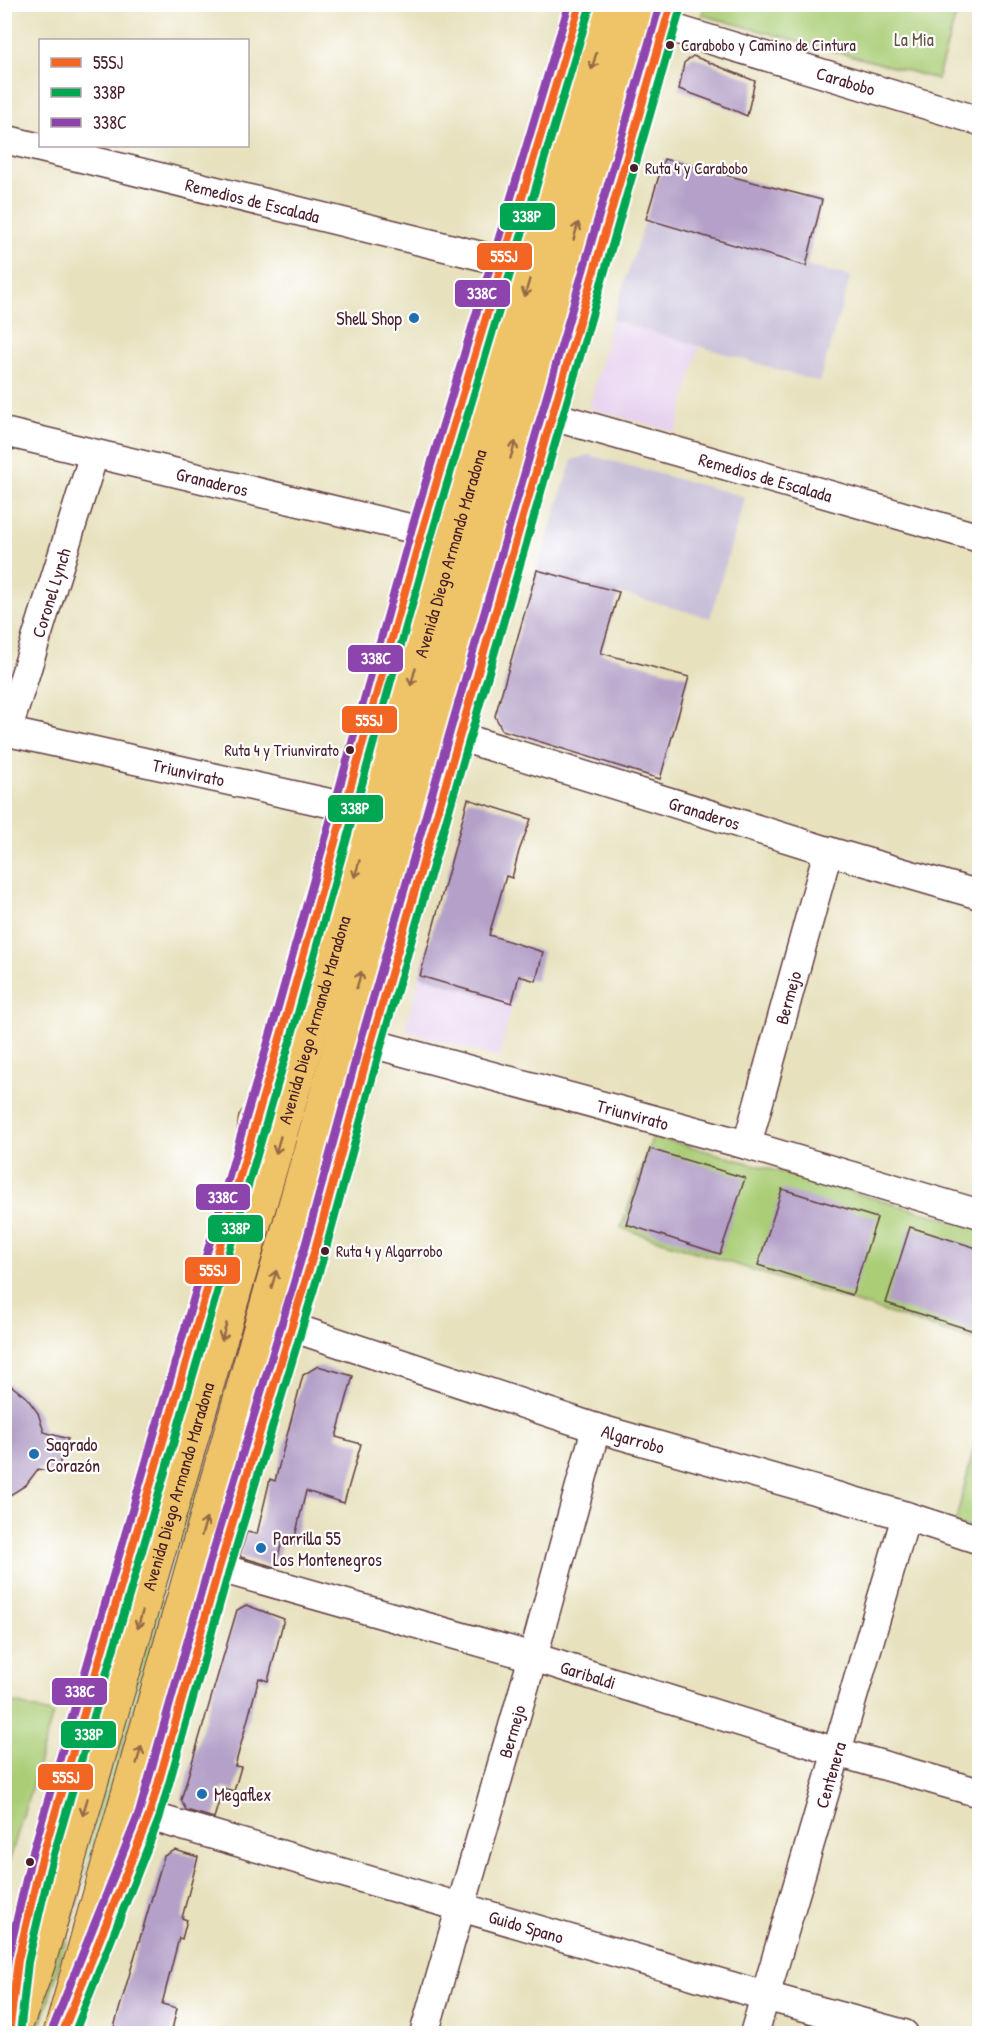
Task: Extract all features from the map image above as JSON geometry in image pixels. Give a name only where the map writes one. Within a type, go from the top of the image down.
[{"type":"main road","name":"Avenida Diego Armando Maradona","points":[[61,2034],[207,1564],[357,1040],[402,770],[610,4]]},
{"type":"main road","name":"Avenida Diego Armando Maradona","points":[[11,2034],[20,1961],[237,1290],[298,1024],[360,810],[445,732],[456,636],[539,412],[658,10]]},
{"type":"main road","points":[[237,1290],[255,1121]]},
{"type":"street","name":"Avenida Diego Armando Maradona","points":[[360,810],[422,531],[580,4]]},
{"type":"street","name":"Carabobo","points":[[658,10],[980,121]]},
{"type":"street","name":"Remedios de Escalada","points":[[4,139],[502,261]]},
{"type":"street","name":"Avenida Diego Armando Maradona","points":[[357,1040],[539,412]]},
{"type":"street","name":"Remedios de Escalada","points":[[539,412],[980,538]]},
{"type":"street","name":"Granaderos","points":[[4,432],[422,531]]},
{"type":"street","name":"Coronel Lynch","points":[[6,732],[94,454]]},
{"type":"street","name":"Triunvirato","points":[[6,732],[360,810]]},
{"type":"street","name":"Granaderos","points":[[445,732],[828,851],[980,895]]},
{"type":"street","name":"Bermejo","points":[[747,1145],[828,851]]},
{"type":"street","name":"Avenida Diego Armando Maradona","points":[[20,1961],[40,1865],[255,1121],[298,1024]]},
{"type":"street","name":"Triunvirato","points":[[298,1024],[747,1145],[980,1214]]},
{"type":"street","name":"Algarrobo","points":[[277,1322],[597,1428],[906,1516],[980,1540]]},
{"type":"street","name":"Bermejo","points":[[424,2034],[597,1428]]},
{"type":"street","name":"Centenera","points":[[754,2034],[906,1516]]},
{"type":"street","name":"Avenida Diego Armando Maradona","points":[[61,2034],[149,1816],[207,1564]]},
{"type":"street","name":"Garibaldi","points":[[207,1564],[533,1657],[837,1752],[980,1793]]},
{"type":"street","name":"Guido Spano","points":[[149,1816],[765,1996],[904,2034]]},
{"type":"shaded area","points":[[646,219],[806,266],[851,276],[819,382],[612,320]]},
{"type":"shaded area","points":[[612,320],[699,346],[676,432],[589,408]]},
{"type":"shaded area","points":[[589,455],[745,497],[710,618],[537,570],[572,460]]},
{"type":"shaded area","points":[[427,948],[519,976],[499,1058],[405,1030]]},
{"type":"green space","name":"La Mia","points":[[704,4],[959,5],[937,79],[702,15]]},
{"type":"green space","points":[[316,1058],[325,1061],[39,2033],[32,2034]]},
{"type":"green space","points":[[653,1136],[979,1228],[979,1342],[621,1228]]},
{"type":"green space","points":[[979,1428],[979,1530],[955,1524]]},
{"type":"green space","points":[[4,1700],[53,1714],[5,1876]]},
{"type":"building","points":[[693,56],[755,81],[747,116],[679,89],[684,63]]},
{"type":"building","points":[[664,159],[822,200],[806,266],[646,219]]},
{"type":"building","points":[[537,570],[619,592],[601,653],[689,677],[660,779],[502,730],[495,716]]},
{"type":"building","points":[[468,799],[531,819],[512,878],[506,876],[489,935],[543,952],[536,981],[519,976],[512,1003],[420,976]]},
{"type":"building","points":[[650,1149],[745,1178],[720,1254],[626,1224]]},
{"type":"building","points":[[782,1189],[877,1218],[852,1295],[758,1265]]},
{"type":"building","points":[[910,1227],[980,1249],[980,1333],[886,1303]]},
{"type":"building","points":[[318,1366],[353,1376],[336,1437],[361,1444],[344,1503],[306,1491],[293,1545],[282,1542],[275,1567],[241,1557],[247,1532],[257,1534],[270,1479],[275,1481],[303,1375]]},
{"type":"building","name":"Sagrado Corazón","points":[[4,1380],[27,1398],[38,1413],[44,1432],[68,1439],[56,1473],[38,1469],[26,1485],[4,1499]]},
{"type":"building","points":[[246,1605],[284,1619],[268,1681],[259,1678],[235,1766],[241,1767],[234,1791],[223,1788],[214,1818],[186,1810],[181,1800],[237,1610]]},
{"type":"building","points":[[175,1850],[198,1857],[182,1918],[187,1920],[182,1939],[179,1938],[162,2004],[177,2008],[171,2034],[112,2034],[164,1856]]},
{"type":"transit line","name":"338C","points":[[4,1984],[30,1862],[275,1018],[412,528],[569,4]]},
{"type":"transit line","name":"55SJ","points":[[9,2034],[18,1960],[40,1865],[285,1021],[422,531],[580,4]]},
{"type":"transit line","name":"338C","points":[[52,2030],[139,1813],[209,1565],[305,1246],[361,1040],[660,4]]},
{"type":"transit line","name":"55SJ","points":[[62,2034],[149,1816],[219,1568],[315,1249],[371,1043],[671,4]]},
{"type":"transit line","name":"338P","points":[[20,2034],[28,1962],[50,1868],[295,1024],[432,534],[590,7]]},
{"type":"transit line","name":"338P","points":[[74,2034],[159,1819],[229,1571],[325,1252],[381,1046],[681,7]]},
{"type":"place","name":"Carabobo y Camino de Cintura","points":[[670,45]]},
{"type":"place","name":"Ruta 4 y Carabobo","points":[[634,168]]},
{"type":"place","name":"Shell Shop","points":[[414,318]]},
{"type":"place","name":"Ruta 4 y Triunvirato","points":[[350,750]]},
{"type":"place","name":"Ruta 4 y Algarrobo","points":[[325,1251]]},
{"type":"place","name":"Sagrado Corazón","points":[[34,1454]]},
{"type":"place","name":"Parrilla 55 Los Montenegros","points":[[261,1548]]},
{"type":"place","name":"Megaflex","points":[[202,1794]]}]
